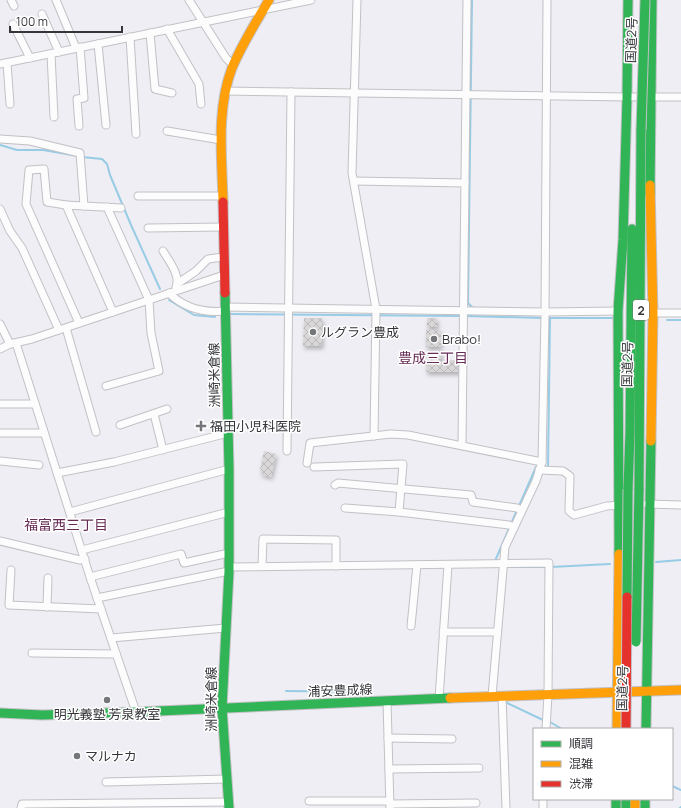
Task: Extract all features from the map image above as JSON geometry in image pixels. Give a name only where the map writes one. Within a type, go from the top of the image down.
[{"type":"main road","name":"洲崎米倉線","points":[[229,805],[222,708],[229,569],[229,469],[222,227],[222,112],[225,91],[234,64],[269,0]]},
{"type":"main road","points":[[628,0],[623,240],[625,276],[624,380],[630,434]]},
{"type":"main road","name":"国道2号","points":[[634,728],[641,298],[636,0]]},
{"type":"main road","name":"国道2号","points":[[626,728],[628,490],[637,130],[645,0]]},
{"type":"main road","points":[[641,298],[647,285],[650,185],[652,0]]},
{"type":"main road","points":[[646,728],[653,313],[650,185]]},
{"type":"main road","name":"2","points":[[617,728],[619,505],[618,311],[623,240]]},
{"type":"main road","name":"浦安豊成線","points":[[0,713],[42,715],[136,712],[497,696],[681,690]]},
{"type":"street","points":[[56,0],[78,48],[84,98],[77,99],[80,126]]},
{"type":"street","points":[[189,0],[226,58],[234,64]]},
{"type":"street","points":[[10,104],[4,63],[310,0]]},
{"type":"street","points":[[357,0],[352,173],[376,313],[374,436]]},
{"type":"street","points":[[462,445],[467,312],[465,182],[469,94],[467,0]]},
{"type":"street","points":[[506,808],[497,696],[497,632],[500,565],[512,526],[519,509],[536,481],[542,462],[545,315],[547,0]]},
{"type":"street","points":[[42,14],[59,52]]},
{"type":"street","points":[[13,24],[30,58]]},
{"type":"street","points":[[167,29],[199,84],[201,104]]},
{"type":"street","points":[[150,33],[155,90],[172,93]]},
{"type":"street","points":[[130,37],[136,134]]},
{"type":"street","points":[[98,44],[106,125]]},
{"type":"street","points":[[51,54],[54,117]]},
{"type":"street","points":[[225,91],[681,97]]},
{"type":"street","points":[[287,451],[291,92]]},
{"type":"street","points":[[167,131],[221,140]]},
{"type":"street","points":[[0,139],[30,141],[80,153],[84,206]]},
{"type":"street","points":[[79,323],[26,204],[29,170],[44,169],[47,202],[66,205],[121,208]]},
{"type":"street","points":[[354,181],[465,182]]},
{"type":"street","points":[[138,196],[222,196]]},
{"type":"street","points":[[66,205],[113,312]]},
{"type":"street","points":[[106,207],[148,300],[151,333],[159,371],[106,386]]},
{"type":"street","points":[[0,209],[10,232],[22,248],[62,329],[96,432]]},
{"type":"street","points":[[148,228],[222,227]]},
{"type":"street","points":[[163,251],[177,277],[177,284]]},
{"type":"street","points":[[171,293],[177,284],[196,271],[208,259],[223,257]]},
{"type":"street","points":[[0,349],[13,343],[32,339],[224,275]]},
{"type":"street","points":[[171,293],[175,299],[188,307],[211,313],[225,309],[289,312],[467,312],[545,315],[618,311]]},
{"type":"street","points":[[653,313],[681,313]]},
{"type":"street","points":[[0,324],[13,343],[35,404],[90,577],[136,712]]},
{"type":"street","points":[[0,404],[35,404]]},
{"type":"street","points":[[120,426],[167,409]]},
{"type":"street","points":[[154,414],[162,450]]},
{"type":"street","points":[[0,433],[44,433]]},
{"type":"street","points":[[57,472],[114,462],[228,433]]},
{"type":"street","points":[[307,463],[310,443],[399,434],[462,445],[542,462]]},
{"type":"street","points":[[0,461],[39,465]]},
{"type":"street","points":[[314,467],[403,464],[399,512]]},
{"type":"street","points":[[70,512],[229,469]]},
{"type":"street","points":[[539,470],[563,471],[570,476],[569,511],[574,515],[607,506],[649,504],[681,505]]},
{"type":"street","points":[[335,485],[338,483],[471,495],[473,502],[519,509]]},
{"type":"street","points":[[345,508],[399,512],[512,526]]},
{"type":"street","points":[[82,550],[229,512]]},
{"type":"street","points":[[262,566],[263,539],[336,540],[336,566]]},
{"type":"street","points":[[0,540],[80,560],[85,559]]},
{"type":"street","points":[[90,577],[181,554],[184,564],[229,553]]},
{"type":"street","points":[[97,598],[229,569],[262,566],[500,565],[549,563],[548,695],[546,728]]},
{"type":"street","points":[[411,626],[417,565]]},
{"type":"street","points":[[439,699],[448,565]]},
{"type":"street","points":[[11,570],[9,605],[101,609]]},
{"type":"street","points":[[47,607],[48,578]]},
{"type":"street","points":[[111,638],[226,628]]},
{"type":"street","points":[[443,632],[497,632]]},
{"type":"street","points":[[32,653],[116,654]]},
{"type":"street","points":[[386,701],[390,804]]},
{"type":"street","points":[[388,738],[452,739]]},
{"type":"street","points":[[389,769],[479,768]]},
{"type":"street","points":[[106,782],[227,779]]},
{"type":"street","points":[[309,801],[390,804],[476,803]]},
{"type":"street","points":[[21,808],[22,804],[229,805]]},
{"type":"building","name":"ルグラン豊成","points":[[304,318],[322,318],[322,346],[303,346]]},
{"type":"building","points":[[427,318],[437,318],[437,327],[427,327]]},
{"type":"building","name":"Brabo!","points":[[426,330],[441,330],[441,347],[426,347]]},
{"type":"building","points":[[427,351],[441,351],[441,363],[443,363],[443,360],[461,360],[460,372],[426,372]]},
{"type":"building","points":[[264,451],[276,454],[271,477],[261,474],[262,470],[260,470]]},
{"type":"waterway","points":[[472,0],[468,303],[472,307],[472,316]]},
{"type":"waterway","points":[[0,145],[17,150],[43,150],[78,156]]},
{"type":"waterway","points":[[82,157],[102,159],[107,164],[110,175],[131,225],[160,289]]},
{"type":"waterway","points":[[169,300],[194,315],[215,317]]},
{"type":"waterway","points":[[230,314],[461,316]]},
{"type":"waterway","points":[[465,316],[543,318]]},
{"type":"waterway","points":[[547,318],[613,318]]},
{"type":"waterway","points":[[546,467],[548,467],[550,318]]},
{"type":"waterway","points":[[667,320],[681,320]]},
{"type":"waterway","points":[[519,506],[536,467],[538,466]]},
{"type":"waterway","points":[[495,561],[517,510]]},
{"type":"waterway","points":[[656,562],[681,560]]},
{"type":"waterway","points":[[551,567],[610,564]]},
{"type":"waterway","points":[[506,567],[547,567]]},
{"type":"waterway","points":[[286,691],[372,692]]},
{"type":"waterway","points":[[505,702],[543,720]]},
{"type":"waterway","points":[[550,722],[560,728]]},
{"type":"waterway","points":[[673,786],[681,790]]},
{"type":"traffic: fast","points":[[619,554],[618,311],[623,240],[628,0]]},
{"type":"traffic: fast","points":[[641,130],[645,0]]},
{"type":"traffic: fast","points":[[650,194],[652,0]]},
{"type":"traffic: fast","points":[[639,490],[641,130]]},
{"type":"traffic: fast","points":[[628,489],[632,229]]},
{"type":"traffic: fast","points":[[225,293],[229,469],[229,571],[222,708],[229,808]]},
{"type":"traffic: fast","points":[[646,728],[651,441]]},
{"type":"traffic: fast","points":[[627,597],[628,489]]},
{"type":"traffic: fast","points":[[636,642],[639,490]]},
{"type":"traffic: fast","points":[[0,713],[42,715],[136,712],[450,698]]},
{"type":"traffic: fast","points":[[616,800],[616,808]]},
{"type":"traffic: fast","points":[[626,800],[626,808]]},
{"type":"traffic: fast","points":[[645,800],[645,808]]},
{"type":"traffic: slow","points":[[223,202],[221,134],[227,84],[240,50],[269,0]]},
{"type":"traffic: slow","points":[[650,185],[653,313],[651,441]]},
{"type":"traffic: slow","points":[[617,728],[619,554]]},
{"type":"traffic: slow","points":[[450,698],[681,690]]},
{"type":"traffic: slow","points":[[635,800],[635,808]]},
{"type":"traffic: jam","points":[[223,202],[225,293]]},
{"type":"traffic: jam","points":[[626,728],[627,597]]},
{"type":"place","name":"ルグラン豊成","points":[[313,332]]},
{"type":"place","name":"Brabo!","points":[[434,339]]},
{"type":"place","name":"福田小児科医院","points":[[201,426]]},
{"type":"place","name":"明光義塾 芳泉教室","points":[[107,700]]},
{"type":"place","name":"マルナカ","points":[[77,756]]},
{"type":"district","name":"豊成三丁目","points":[[433,357]]},
{"type":"district","name":"福富西三丁目","points":[[66,524]]}]
